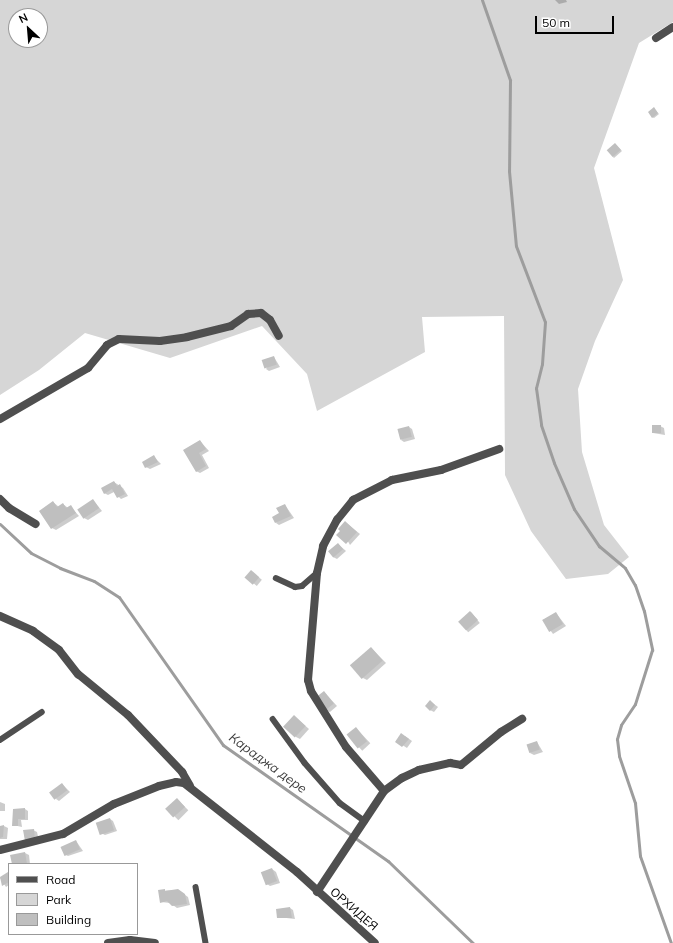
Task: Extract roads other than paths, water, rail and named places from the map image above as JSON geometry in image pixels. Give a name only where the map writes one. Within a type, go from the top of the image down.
[{"type":"street","points":[[656,38],[673,27]]},
{"type":"street","points":[[0,419],[88,368],[107,345],[119,339],[160,341],[188,337],[231,326],[248,314],[261,313],[270,320],[280,336]]},
{"type":"street","points":[[384,791],[346,747],[311,691],[308,680],[316,573],[323,546],[337,520],[353,500],[392,480],[441,470],[499,449]]},
{"type":"street","points":[[0,499],[9,508],[36,524]]},
{"type":"street","points":[[0,616],[33,632],[59,650],[78,674],[128,715],[182,772],[190,786]]},
{"type":"street","points":[[317,892],[384,791],[402,778],[419,770],[450,763],[461,765],[501,732],[522,719]]},
{"type":"street","points":[[0,850],[63,834],[114,804],[159,786],[176,782],[190,786]]},
{"type":"street","name":"ОРХИДЕЯ","points":[[190,786],[297,872],[317,892],[375,943]]},
{"type":"street","points":[[108,943],[130,940],[155,943]]},
{"type":"lane","points":[[276,578],[294,587],[302,586],[316,573]]},
{"type":"lane","points":[[0,740],[42,712]]},
{"type":"lane","points":[[273,719],[305,763],[340,803],[365,821]]},
{"type":"lane","points":[[196,887],[206,943]]},
{"type":"waterway","points":[[482,0],[510,80],[509,171],[516,246],[545,322],[542,364],[536,388],[541,425],[554,463],[574,509],[599,546],[625,568],[635,585],[644,611],[652,650],[635,704],[621,725],[617,739],[619,756],[635,803],[640,856],[671,943]]},
{"type":"waterway","name":"Караджа дере","points":[[0,524],[31,553],[60,568],[94,581],[119,597],[223,745],[388,861],[473,943]]}]
